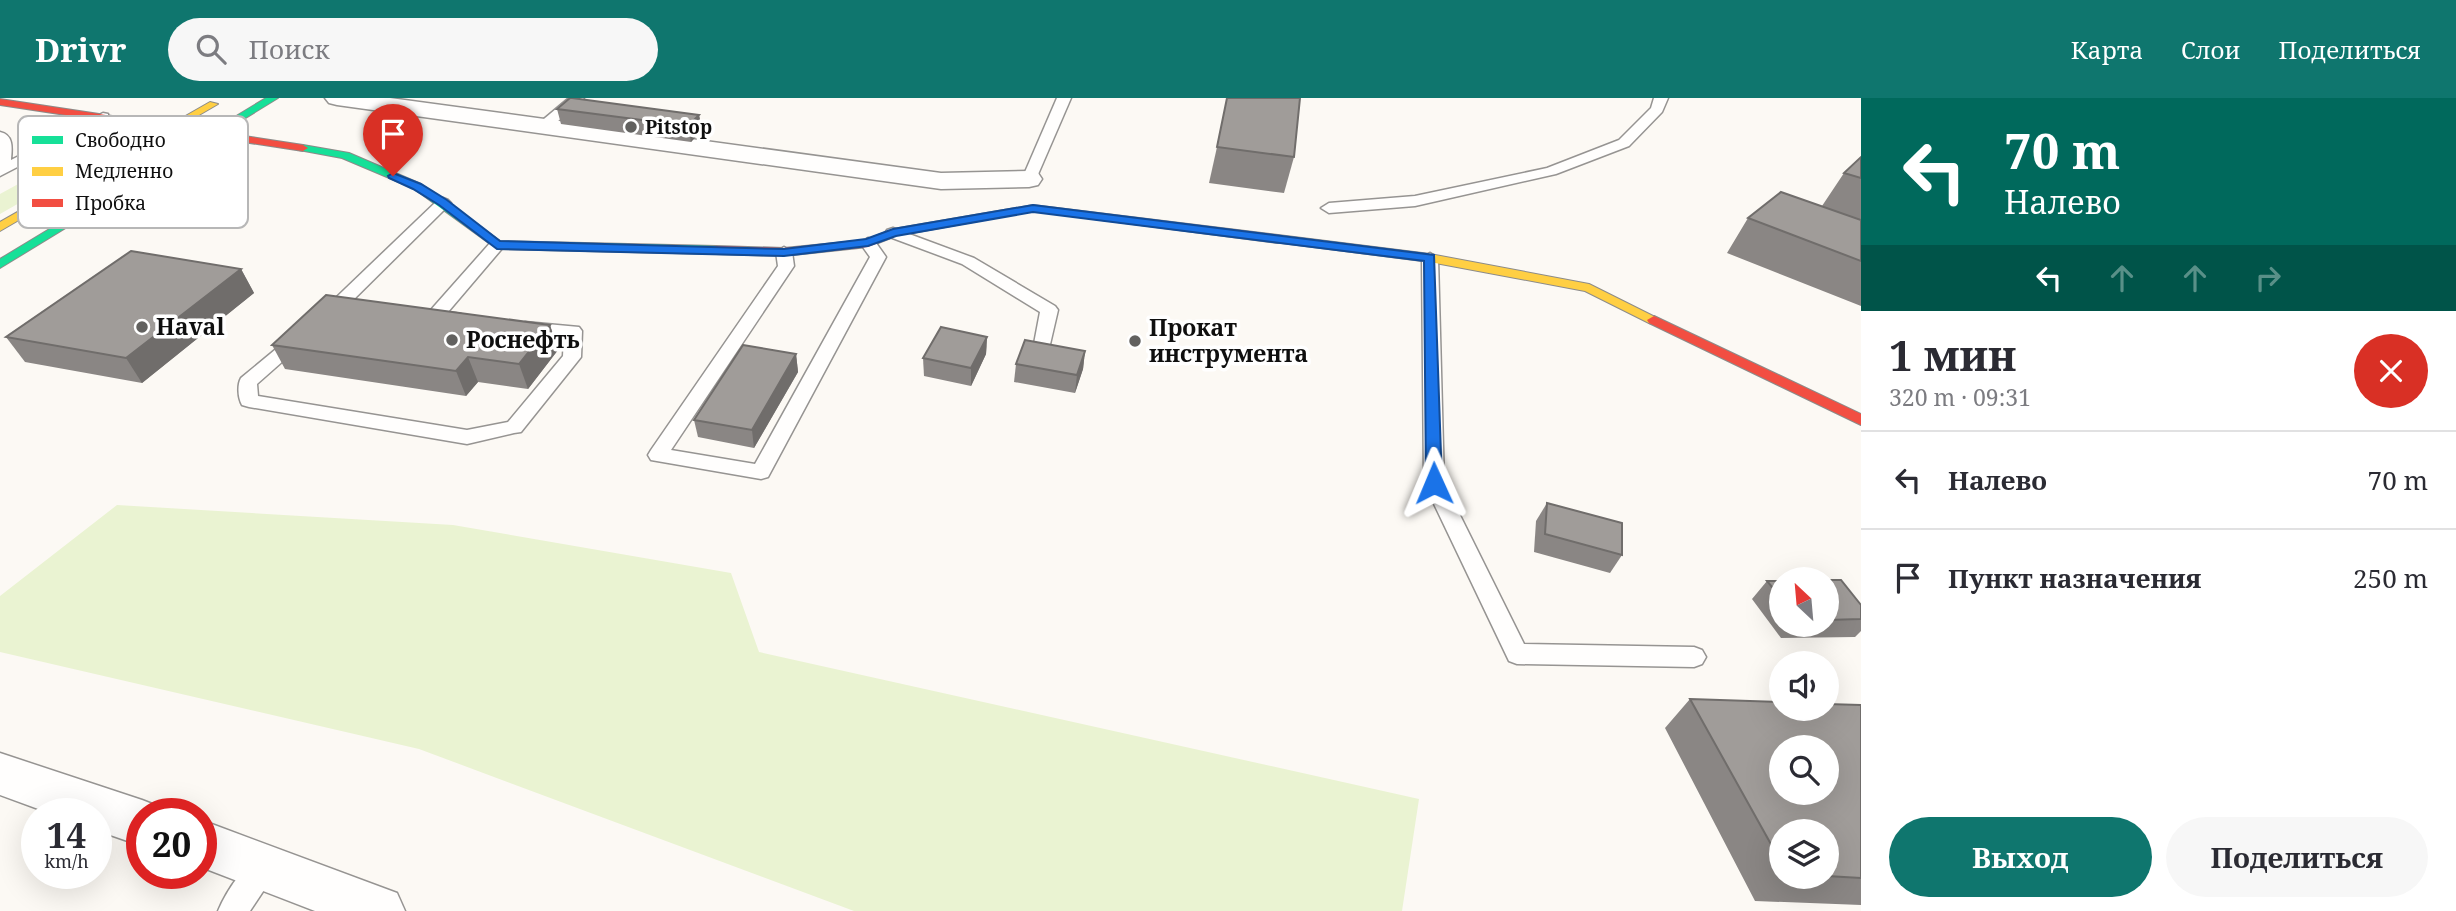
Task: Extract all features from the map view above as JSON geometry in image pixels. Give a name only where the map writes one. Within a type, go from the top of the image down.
[{"type":"street","points":[[192,116],[224,98]]},
{"type":"street","points":[[244,116],[273,98]]},
{"type":"street","points":[[337,98],[941,181],[1029,178]]},
{"type":"street","points":[[0,102],[96,116]]},
{"type":"street","points":[[248,138],[345,155],[417,186],[497,245],[784,252],[868,243],[893,233],[1033,208],[1430,258],[1589,288],[1861,420]]},
{"type":"street","points":[[0,227],[18,217]]},
{"type":"street","points":[[0,264],[59,228]]},
{"type":"street","points":[[0,774],[126,817]]},
{"type":"street","points":[[217,849],[378,911]]},
{"type":"lane","points":[[543,127],[577,98]]},
{"type":"lane","points":[[1029,178],[1064,98]]},
{"type":"lane","points":[[1329,208],[1415,201],[1551,171],[1624,143],[1657,109],[1661,98]]},
{"type":"lane","points":[[0,136],[5,142],[2,171]]},
{"type":"lane","points":[[2,171],[18,162]]},
{"type":"lane","points":[[443,203],[335,309],[248,382],[249,401],[467,437],[514,427],[572,357],[573,331],[510,325]]},
{"type":"lane","points":[[893,233],[968,261],[1049,310],[1042,349]]},
{"type":"lane","points":[[784,252],[786,266],[658,455],[761,472],[878,257],[868,243]]},
{"type":"lane","points":[[472,320],[435,316],[497,245]]},
{"type":"lane","points":[[1430,258],[1434,483],[1517,654],[1694,657]]},
{"type":"lane","points":[[232,911],[266,866]]},
{"type":"green space","points":[[18,184],[18,204],[0,214],[0,194]]},
{"type":"green space","points":[[117,505],[453,525],[731,573],[759,652],[1419,799],[1402,911],[854,911],[419,749],[0,652],[0,596]]},
{"type":"building","points":[[570,98],[699,115],[688,126],[557,109]]},
{"type":"building","points":[[1227,98],[1300,98],[1294,157],[1217,147]]},
{"type":"building","points":[[1861,157],[1861,178],[1844,173]]},
{"type":"building","points":[[1781,192],[1861,220],[1861,261],[1748,218]]},
{"type":"building","points":[[131,251],[241,269],[126,358],[6,337]]},
{"type":"building","points":[[326,295],[550,325],[519,364],[468,357],[456,371],[272,345]]},
{"type":"building","points":[[941,327],[987,337],[971,368],[923,358]]},
{"type":"building","points":[[1025,340],[1085,351],[1077,375],[1016,364]]},
{"type":"building","points":[[743,345],[796,354],[752,430],[694,420]]},
{"type":"building","points":[[1547,503],[1622,523],[1622,555],[1545,534]]},
{"type":"building","points":[[1839,580],[1861,605],[1861,619],[1839,620]]},
{"type":"building","points":[[1690,699],[1769,702],[1769,721],[1839,721],[1839,704],[1861,705],[1861,878],[1839,877],[1839,819],[1769,819],[1769,841]]},
{"type":"traffic: fast","points":[[243,116],[273,98]]},
{"type":"traffic: fast","points":[[303,148],[345,155],[417,186],[497,245],[716,250]]},
{"type":"traffic: fast","points":[[0,264],[59,228]]},
{"type":"traffic: slow","points":[[192,116],[213,104]]},
{"type":"traffic: slow","points":[[0,227],[18,217]]},
{"type":"traffic: slow","points":[[1278,239],[1430,258],[1589,288],[1654,320]]},
{"type":"traffic: jam","points":[[0,102],[92,116]]},
{"type":"traffic: jam","points":[[248,140],[303,148]]},
{"type":"traffic: jam","points":[[716,250],[784,252],[868,243],[893,233],[1033,208],[1278,239]]},
{"type":"traffic: jam","points":[[1654,320],[1861,420]]},
{"type":"place","name":"Pitstop","points":[[631,127]]},
{"type":"place","name":"Haval","points":[[142,327]]},
{"type":"place","name":"Роснефть","points":[[452,340]]},
{"type":"place","name":"Прокат инструмента","points":[[1135,341]]},
{"type":"route","points":[[393,176],[417,186],[443,203],[497,245],[784,252],[868,243],[893,233],[1033,208],[1430,258],[1434,483]]}]
